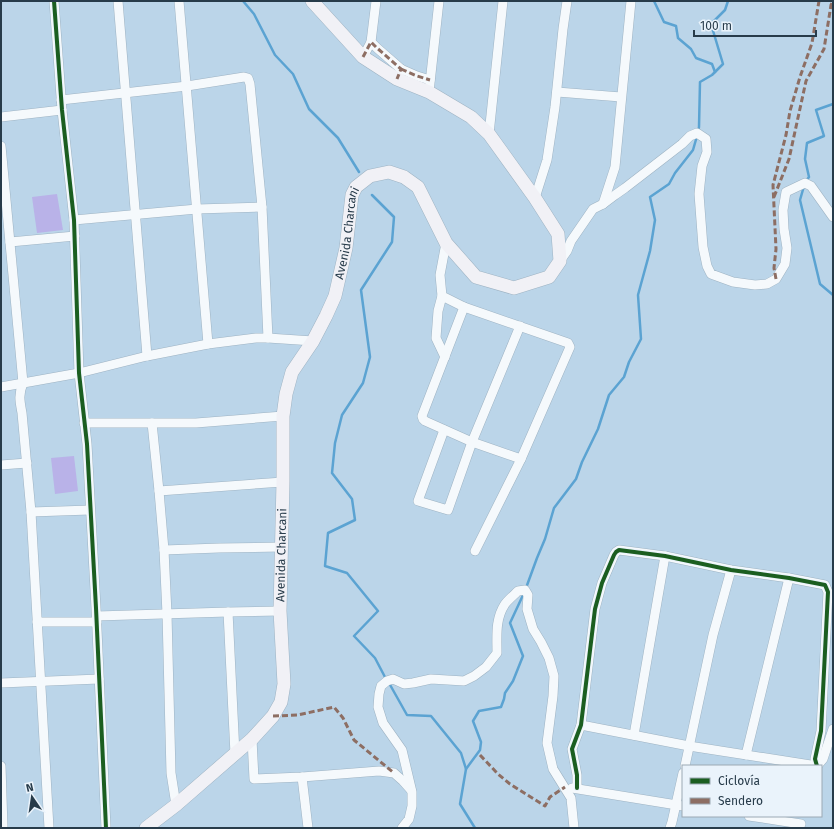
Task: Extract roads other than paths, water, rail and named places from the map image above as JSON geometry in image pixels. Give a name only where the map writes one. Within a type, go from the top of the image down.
[{"type":"main road","points":[[312,1],[363,57],[429,86],[471,117],[489,134],[535,198],[558,234],[560,261]]},
{"type":"main road","name":"Avenida Charcani","points":[[146,828],[176,805],[252,739],[273,716],[281,702],[284,684],[280,611],[283,416],[286,394],[292,372],[313,341],[335,296],[346,248],[352,195],[356,187],[370,176],[389,172],[404,177],[418,187],[446,243],[476,277],[514,288],[549,277],[560,261]]},
{"type":"street","points":[[54,1],[62,110],[74,220],[80,373],[97,619],[106,828]]},
{"type":"street","points":[[118,1],[147,356]]},
{"type":"street","points":[[179,1],[208,344]]},
{"type":"street","points":[[363,57],[371,42],[376,1]]},
{"type":"street","points":[[429,86],[439,1]]},
{"type":"street","points":[[489,134],[503,1]]},
{"type":"street","points":[[535,198],[547,160],[557,92],[562,29],[567,1]]},
{"type":"street","points":[[603,204],[615,167],[631,1]]},
{"type":"street","points":[[371,42],[399,74]]},
{"type":"street","points":[[62,100],[187,86],[244,77],[248,78],[250,84],[262,207],[268,338]]},
{"type":"street","points":[[557,92],[621,97]]},
{"type":"street","points":[[1,117],[62,110]]},
{"type":"street","points":[[560,261],[567,251],[571,241],[593,209],[603,204],[682,144],[690,136],[697,134],[706,139],[708,152],[702,166],[699,194],[703,247],[707,266],[712,274],[733,282],[755,285],[767,284],[776,279],[785,264],[787,248],[782,210],[786,192],[805,183],[811,186],[833,217]]},
{"type":"street","points":[[1,146],[23,384],[20,390],[19,398],[27,464],[49,828]]},
{"type":"street","points":[[74,220],[197,209],[262,207]]},
{"type":"street","points":[[1,249],[10,245],[75,236]]},
{"type":"street","points":[[445,357],[436,338],[438,311],[442,296],[440,274],[446,243]]},
{"type":"street","points":[[442,296],[464,306],[568,343],[570,347],[521,459],[475,551]]},
{"type":"street","points":[[464,306],[422,416],[423,419],[472,442],[521,459]]},
{"type":"street","points":[[444,430],[418,501],[448,510],[472,442],[520,326]]},
{"type":"street","points":[[1,387],[80,373],[147,356],[208,344],[256,338],[313,341]]},
{"type":"street","points":[[84,423],[196,423],[283,416]]},
{"type":"street","points":[[152,423],[164,550],[171,773],[176,805]]},
{"type":"street","points":[[1,465],[27,464]]},
{"type":"street","points":[[159,491],[283,482]]},
{"type":"street","points":[[30,512],[90,510]]},
{"type":"street","points":[[164,550],[281,547]]},
{"type":"street","points":[[577,788],[577,775],[572,749],[581,725],[595,609],[602,583],[614,555],[619,550],[665,556],[731,570],[789,578],[825,585],[828,592],[821,731],[815,759],[817,765]]},
{"type":"street","points":[[634,735],[665,556]]},
{"type":"street","points":[[685,765],[713,635],[731,570]]},
{"type":"street","points":[[746,755],[789,578]]},
{"type":"street","points":[[402,828],[409,819],[412,806],[411,790],[402,750],[383,723],[378,707],[381,686],[387,681],[393,679],[404,684],[431,679],[464,681],[474,676],[486,667],[497,653],[497,627],[500,614],[518,590],[525,590],[528,595],[527,608],[533,629],[549,658],[554,676],[554,696],[547,744],[553,769],[571,798],[574,828]]},
{"type":"street","points":[[37,622],[167,614],[280,611]]},
{"type":"street","points":[[228,612],[235,754]]},
{"type":"street","points":[[1,683],[99,679]]},
{"type":"street","points":[[581,725],[689,746],[811,765]]},
{"type":"street","points":[[818,765],[823,759],[833,729]]},
{"type":"street","points":[[252,739],[254,779],[379,771],[394,774],[411,790]]},
{"type":"street","points":[[1,766],[3,828]]},
{"type":"street","points":[[302,777],[308,828]]},
{"type":"street","points":[[670,828],[680,805],[682,784]]},
{"type":"street","points":[[564,787],[680,805]]},
{"type":"street","points":[[757,817],[802,823]]},
{"type":"waterway","points":[[243,1],[254,14],[275,55],[293,74],[309,109],[338,138],[359,172]]},
{"type":"waterway","points":[[654,1],[664,22],[676,26],[678,38],[691,49],[696,58],[712,64],[715,72]]},
{"type":"waterway","points":[[698,132],[700,82],[712,75],[723,64],[711,24],[725,10],[728,1]]},
{"type":"waterway","points":[[806,181],[809,177],[805,159],[807,143],[824,136],[816,110],[833,104]]},
{"type":"waterway","points":[[526,588],[545,539],[554,508],[576,479],[582,462],[598,429],[609,395],[624,377],[629,362],[641,339],[638,295],[650,251],[655,220],[650,197],[669,184],[675,173],[693,150],[697,136]]},
{"type":"waterway","points":[[804,186],[800,200],[820,284],[833,295]]},
{"type":"waterway","points":[[372,195],[394,217],[392,242],[361,290],[370,357],[363,383],[342,415],[335,443],[332,473],[352,499],[355,520],[328,533],[325,566],[347,573],[378,611],[354,636],[375,658],[386,679]]},
{"type":"waterway","points":[[466,769],[480,750],[481,742],[473,721],[479,711],[501,707],[505,693],[513,681],[523,656],[510,623],[524,593]]},
{"type":"waterway","points":[[389,683],[407,715],[431,716],[461,753],[466,769],[460,804],[475,828]]}]
